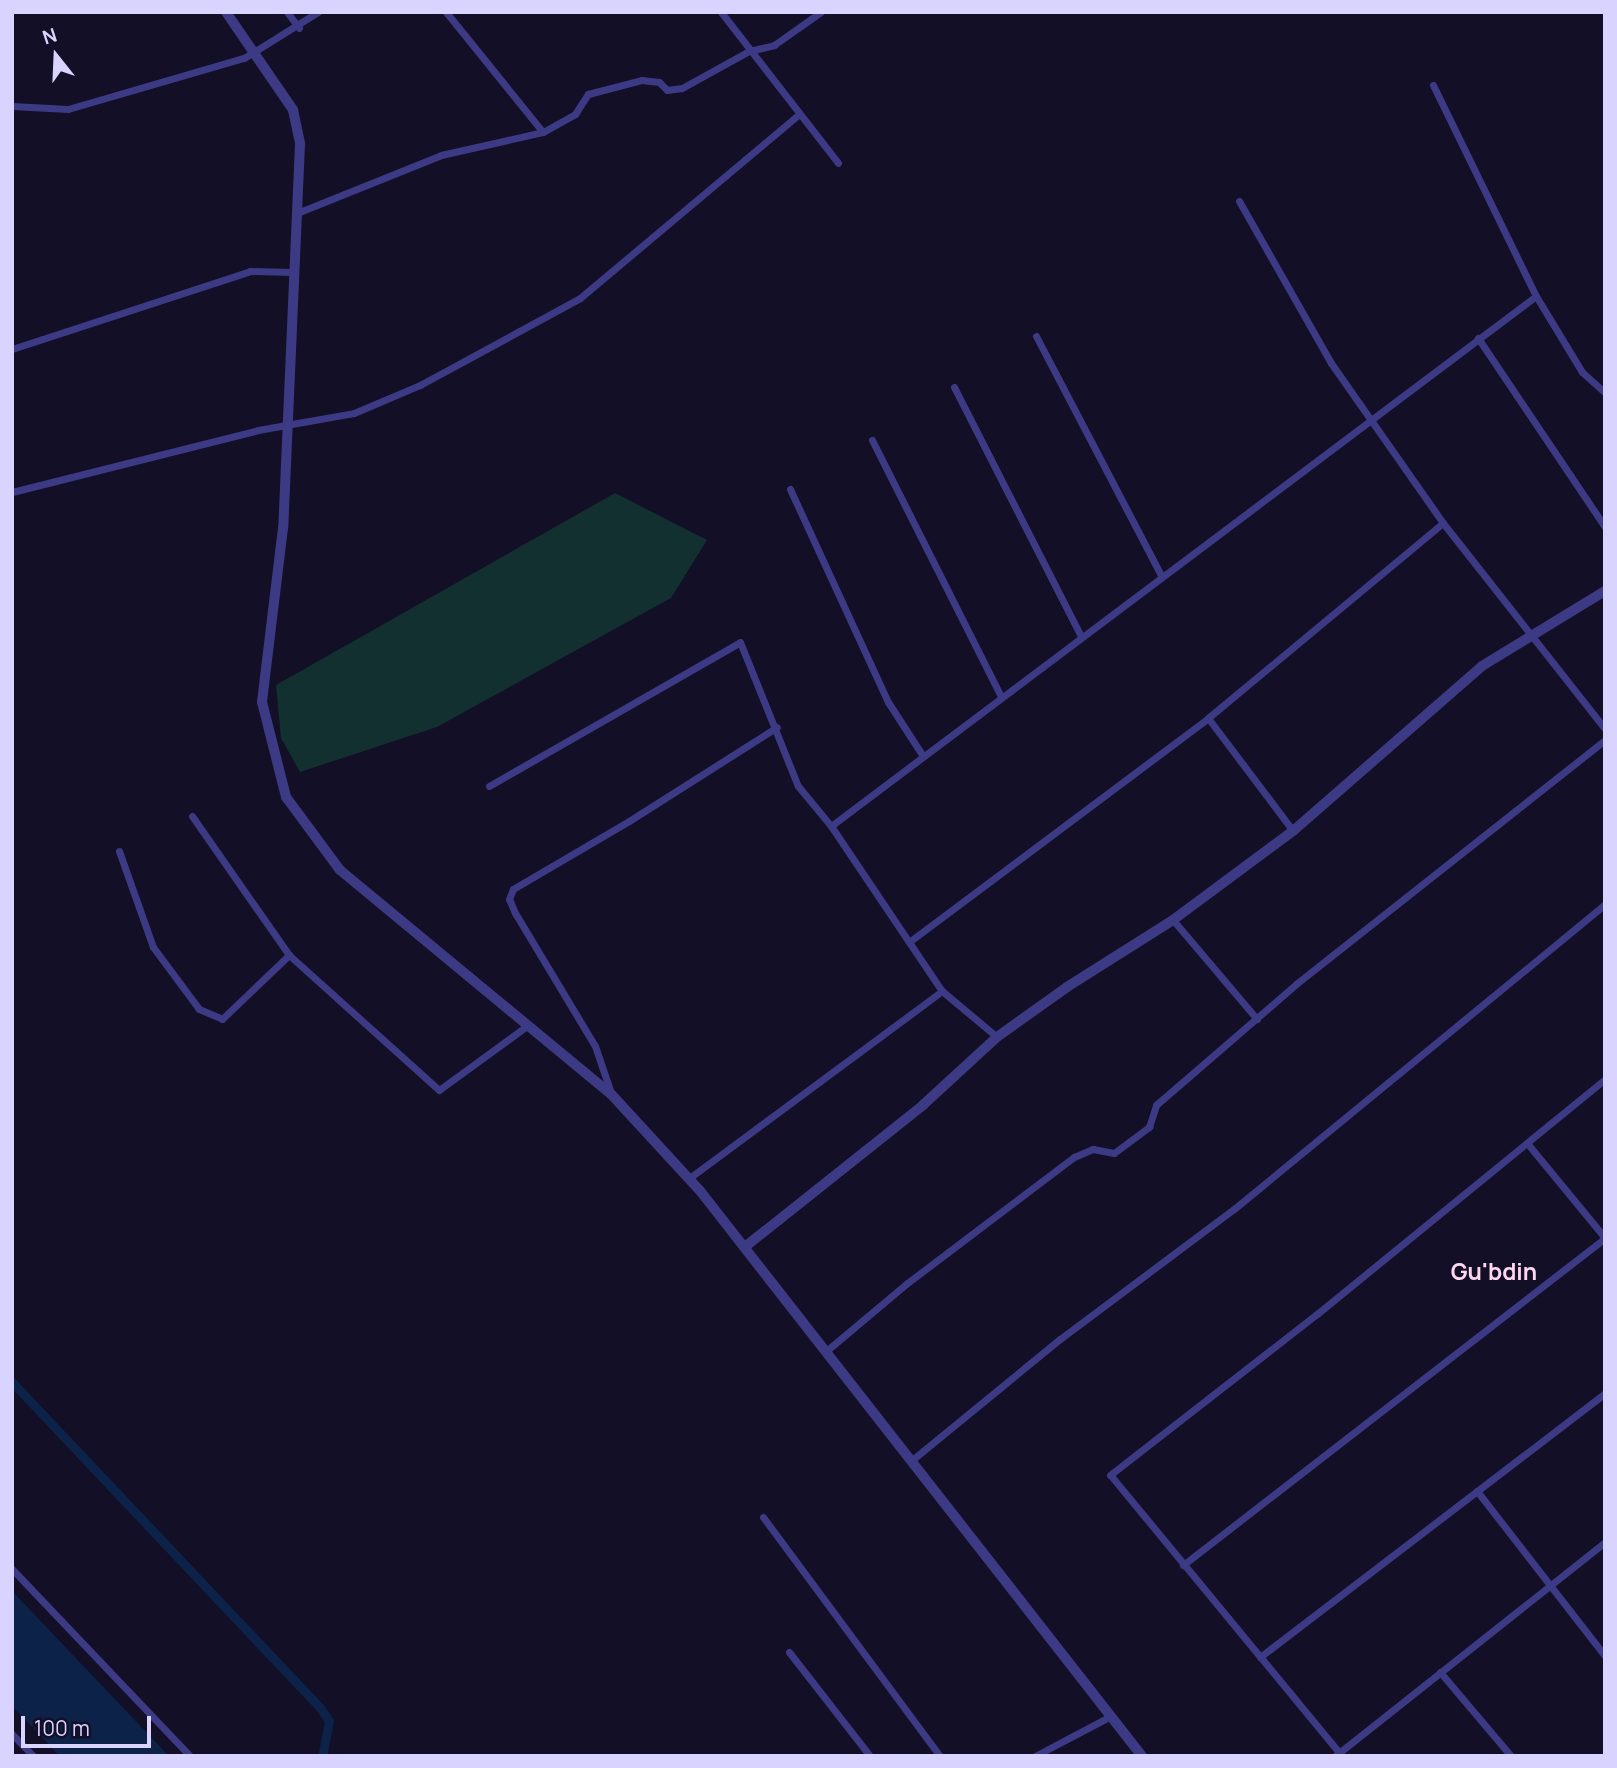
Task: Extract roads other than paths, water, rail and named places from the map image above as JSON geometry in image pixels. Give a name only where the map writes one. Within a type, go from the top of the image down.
[{"type":"street","points":[[226,12],[256,51],[293,110],[300,144],[292,272],[289,426],[283,528],[262,702],[286,797],[340,870],[611,1094],[688,1179],[746,1246],[825,1352],[1142,1756]]},
{"type":"street","points":[[287,12],[299,28]]},
{"type":"street","points":[[12,106],[68,109],[244,58],[299,28],[318,12]]},
{"type":"street","points":[[446,12],[542,132]]},
{"type":"street","points":[[721,12],[838,163]]},
{"type":"street","points":[[297,213],[441,155],[542,132],[575,114],[588,94],[642,80],[659,82],[667,90],[682,88],[749,51],[774,45],[821,12]]},
{"type":"street","points":[[1433,85],[1536,296],[1582,372],[1605,393]]},
{"type":"street","points":[[12,492],[354,413],[420,385],[580,298],[799,114]]},
{"type":"street","points":[[1239,201],[1331,363],[1443,523],[1605,729]]},
{"type":"street","points":[[12,349],[250,271],[292,272]]},
{"type":"street","points":[[831,827],[1369,417],[1536,296]]},
{"type":"street","points":[[1036,336],[1161,575]]},
{"type":"street","points":[[1478,338],[1605,527]]},
{"type":"street","points":[[954,387],[1081,636]]},
{"type":"street","points":[[872,440],[1001,697]]},
{"type":"street","points":[[790,489],[888,702],[923,756]]},
{"type":"street","points":[[909,942],[1208,718],[1443,523]]},
{"type":"street","points":[[746,1246],[923,1105],[997,1037],[1066,987],[1173,920],[1293,831],[1482,666],[1605,591]]},
{"type":"street","points":[[489,786],[740,642],[777,727],[798,786],[831,827],[942,991],[997,1037]]},
{"type":"street","points":[[1208,718],[1293,831]]},
{"type":"street","points":[[611,1094],[595,1046],[515,913],[509,899],[513,889],[629,821],[777,727]]},
{"type":"street","points":[[825,1352],[906,1284],[1074,1157],[1093,1149],[1114,1153],[1149,1127],[1156,1105],[1257,1019],[1605,740]]},
{"type":"street","points":[[192,816],[289,955],[439,1090],[527,1025]]},
{"type":"street","points":[[119,851],[153,947],[199,1009],[222,1019],[289,955]]},
{"type":"street","points":[[912,1460],[1060,1339],[1234,1209],[1605,904]]},
{"type":"street","points":[[1173,920],[1257,1019]]},
{"type":"street","points":[[688,1179],[942,991]]},
{"type":"street","points":[[1605,1079],[1110,1475],[1339,1755],[1605,1542]]},
{"type":"street","points":[[1183,1565],[1605,1238],[1527,1143]]},
{"type":"street","points":[[1260,1657],[1605,1393]]},
{"type":"street","points":[[1477,1491],[1605,1656]]},
{"type":"street","points":[[763,1517],[940,1756]]},
{"type":"street","points":[[12,1569],[190,1756]]},
{"type":"street","points":[[789,1652],[870,1756]]},
{"type":"street","points":[[1440,1672],[1510,1756]]},
{"type":"street","points":[[1035,1756],[1111,1716]]},
{"type":"street","points":[[12,1734],[33,1756]]},
{"type":"water","points":[[12,1591],[169,1756],[59,1756],[12,1706]]},
{"type":"waterway","points":[[12,1382],[321,1709],[329,1721],[322,1756]]},
{"type":"district","name":"Gu'bdin","points":[[1494,1271]]}]
